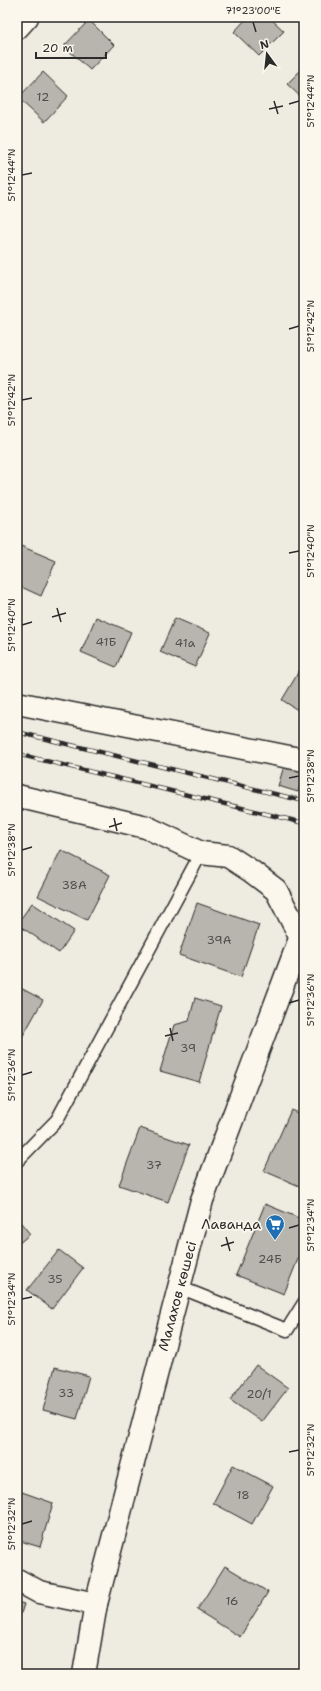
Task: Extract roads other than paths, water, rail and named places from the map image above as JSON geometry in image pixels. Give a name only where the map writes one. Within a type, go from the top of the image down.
[{"type":"main road","points":[[17,28],[27,17]]},
{"type":"main road","points":[[17,703],[304,760]]},
{"type":"main road","points":[[17,796],[146,827],[201,853],[228,856],[276,890],[303,935]]},
{"type":"main road","name":"Малахов көшесі","points":[[84,1674],[96,1604],[202,1200],[303,935]]},
{"type":"main road","points":[[17,1580],[39,1592],[96,1604]]},
{"type":"lane","points":[[17,1161],[57,1120],[201,853]]},
{"type":"lane","points":[[179,1287],[287,1330],[304,1303]]},
{"type":"railway","points":[[17,732],[304,801]]},
{"type":"railway","points":[[17,754],[304,823]]},
{"type":"place","name":"Лаванда","points":[[275,1241]]}]
